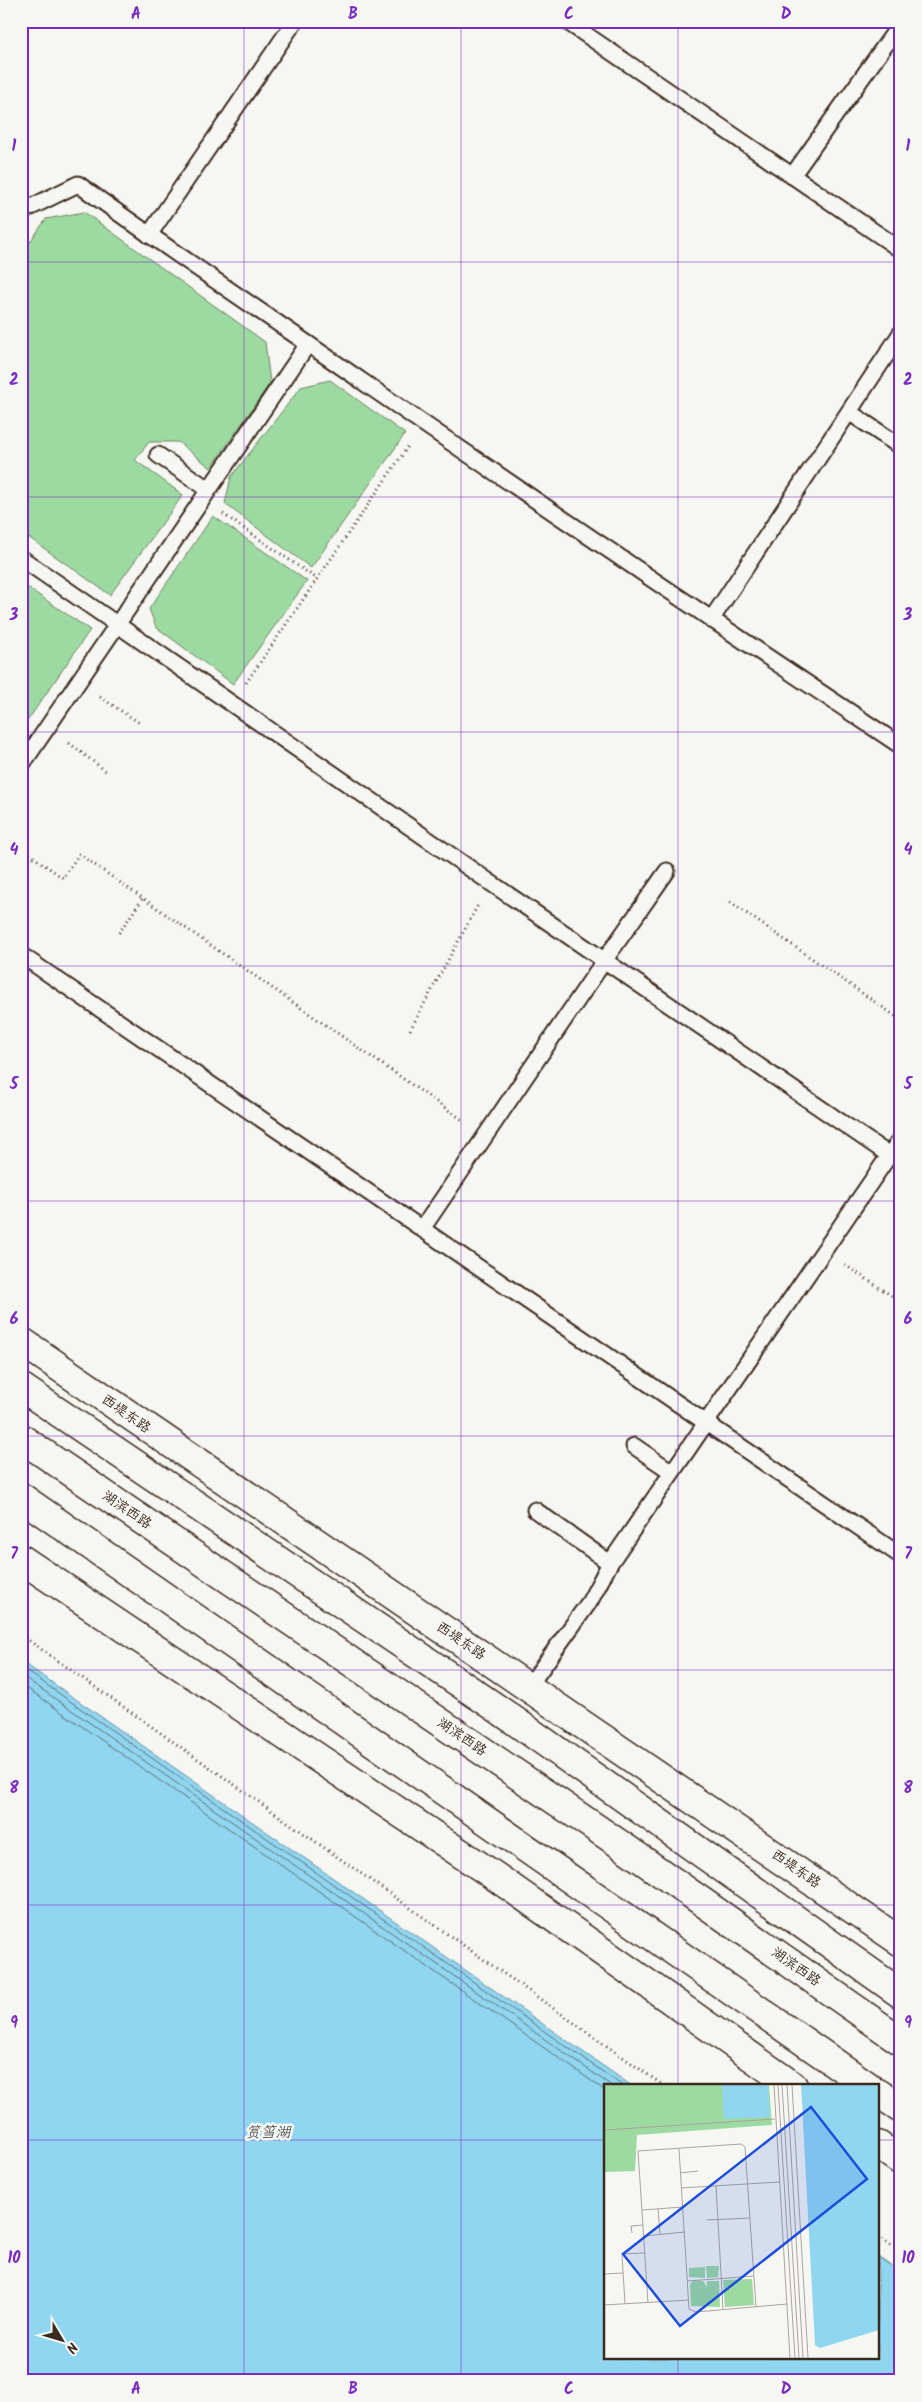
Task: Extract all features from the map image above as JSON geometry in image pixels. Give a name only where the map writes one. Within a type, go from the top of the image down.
[{"type":"main road","name":"西堤东路","points":[[21,1341],[207,1470],[529,1686],[901,1942]]},
{"type":"main road","points":[[21,1387],[498,1709],[901,1994]]},
{"type":"main road","name":"湖滨西路","points":[[21,1438],[632,1852],[901,2041]]},
{"type":"main road","points":[[21,1497],[865,2084]]},
{"type":"main road","points":[[21,1559],[488,1872],[790,2084]]},
{"type":"main road","points":[[880,2094],[901,2108]]},
{"type":"main road","points":[[880,2146],[901,2161]]},
{"type":"lane","points":[[149,235],[295,21]]},
{"type":"lane","points":[[566,21],[901,250]]},
{"type":"lane","points":[[792,176],[901,23]]},
{"type":"lane","points":[[21,212],[78,184],[149,235],[710,620],[901,746]]},
{"type":"lane","points":[[710,620],[901,333]]},
{"type":"lane","points":[[21,766],[308,344]]},
{"type":"lane","points":[[849,412],[901,447]]},
{"type":"lane","points":[[158,455],[205,494]]},
{"type":"lane","points":[[21,558],[604,961],[889,1155]]},
{"type":"lane","points":[[422,1229],[604,961],[668,871]]},
{"type":"lane","points":[[21,954],[901,1556]]},
{"type":"lane","points":[[529,1686],[590,1600],[610,1563],[901,1138]]},
{"type":"lane","points":[[634,1446],[672,1472]]},
{"type":"lane","points":[[535,1510],[610,1563]]},
{"type":"path","points":[[232,703],[424,424]]},
{"type":"path","points":[[205,494],[317,579]]},
{"type":"path","points":[[78,682],[141,724]]},
{"type":"path","points":[[48,726],[107,772]]},
{"type":"path","points":[[21,848],[64,878],[79,854],[486,1136]]},
{"type":"path","points":[[410,1030],[491,883]]},
{"type":"path","points":[[118,933],[142,898]]},
{"type":"path","points":[[730,902],[901,1020]]},
{"type":"path","points":[[824,1250],[901,1302]]},
{"type":"path","points":[[21,1635],[661,2084]]},
{"type":"path","points":[[880,2237],[901,2252]]},
{"type":"green space","points":[[84,212],[265,342],[270,383],[211,468],[178,442],[149,442],[135,460],[183,495],[110,595],[21,532],[21,255],[46,219]]},
{"type":"green space","points":[[330,380],[405,434],[311,568],[225,504],[231,477],[301,387]]},
{"type":"green space","points":[[213,516],[307,581],[233,684],[156,627],[149,609]]},
{"type":"green space","points":[[21,583],[90,630],[21,730]]},
{"type":"water","name":"筼筜湖","points":[[21,1661],[629,2084],[604,2084],[604,2360],[880,2360],[880,2258],[901,2273],[901,2381],[21,2381]]}]
